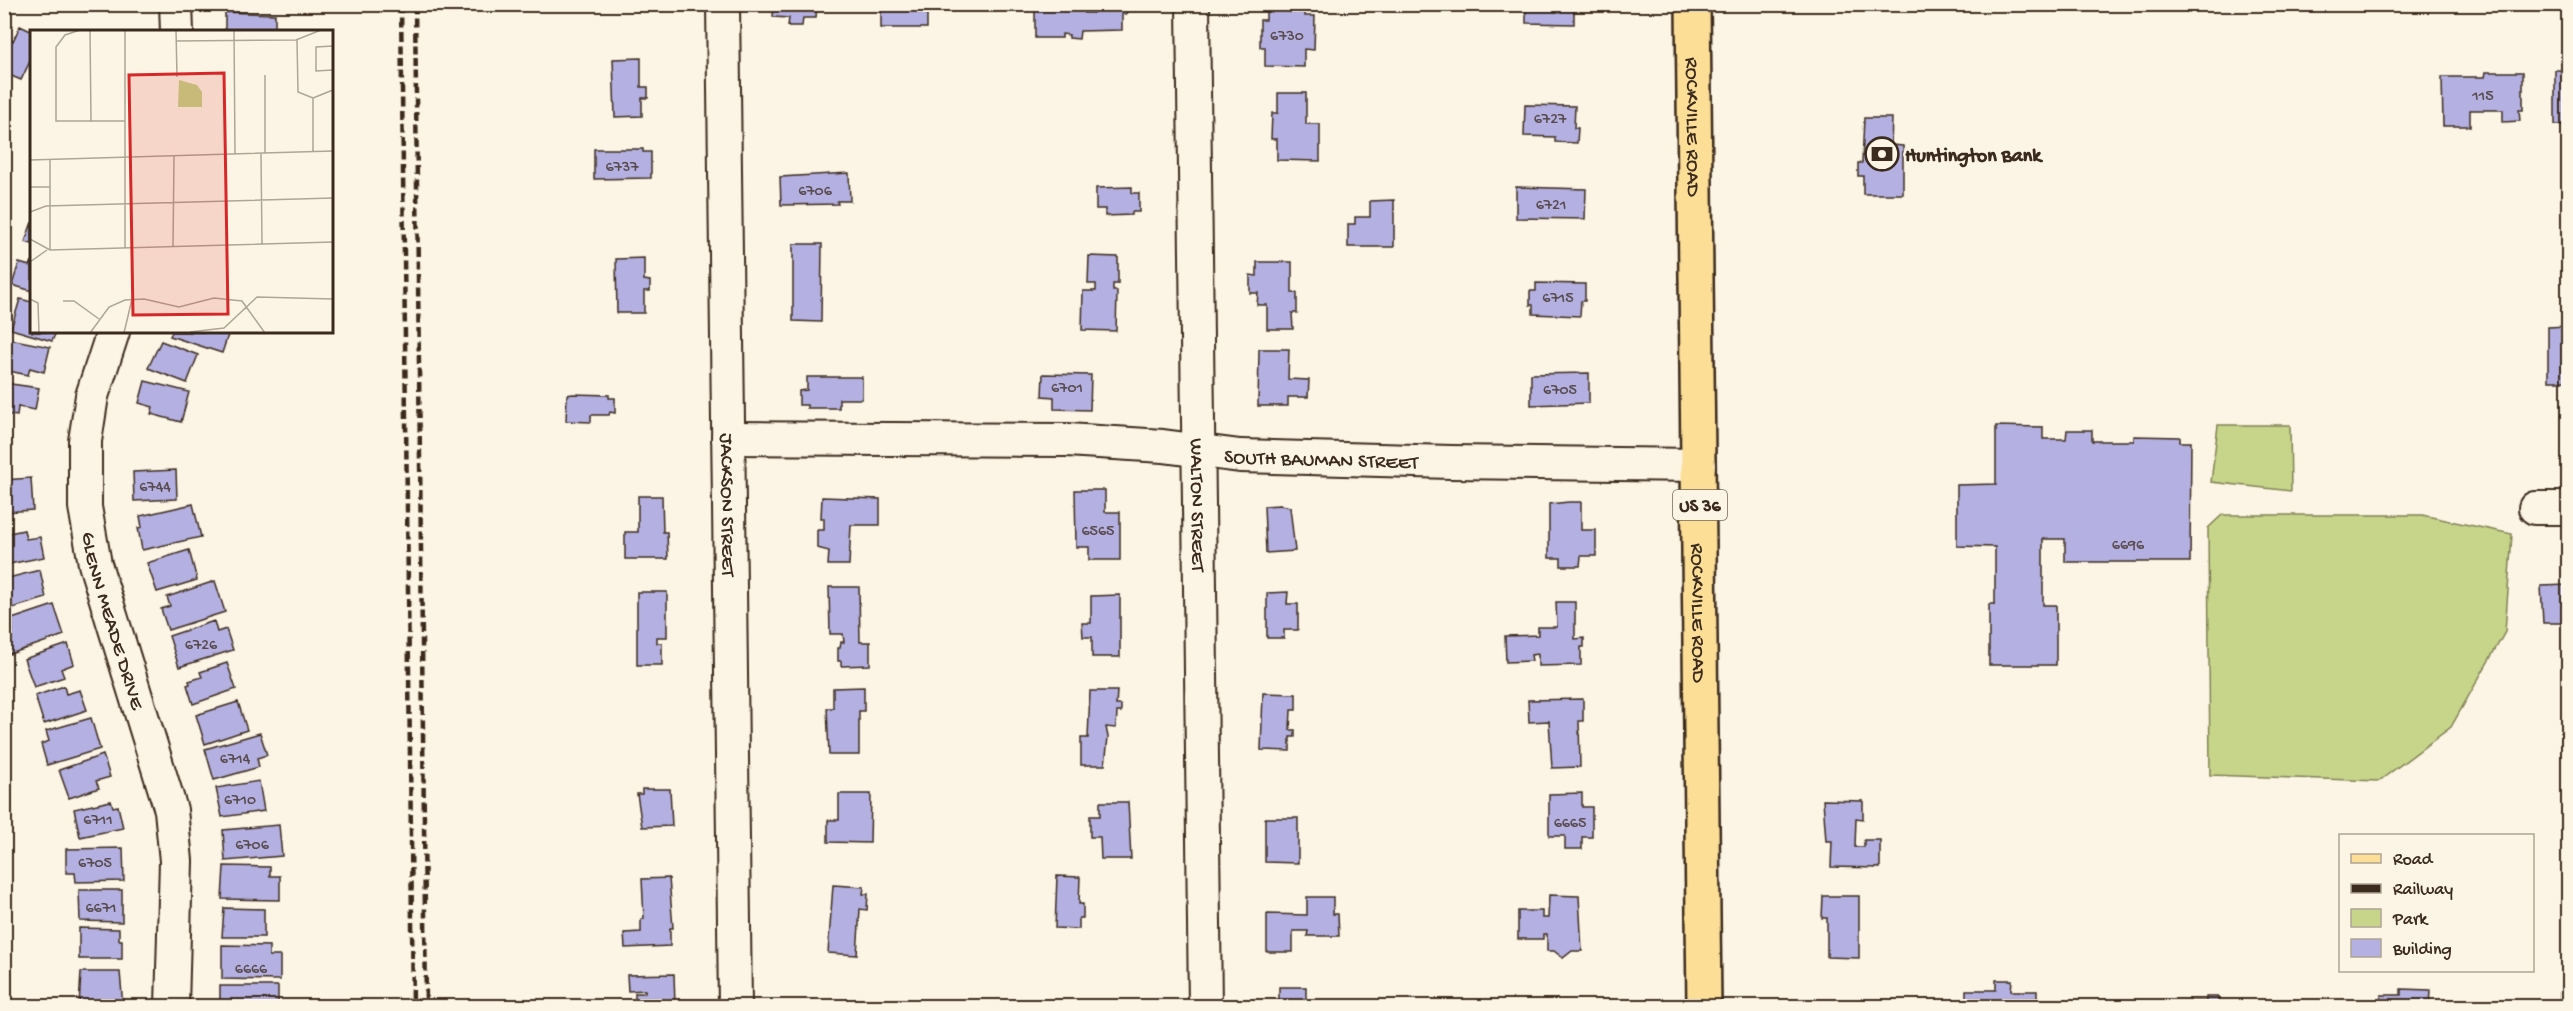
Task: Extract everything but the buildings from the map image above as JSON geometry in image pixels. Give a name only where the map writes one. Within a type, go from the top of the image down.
[{"type":"main road","name":"ROCKVILLE ROAD","points":[[1692,4],[1704,1006]]},
{"type":"street","points":[[176,4],[177,30]]},
{"type":"street","name":"JACKSON STREET","points":[[723,4],[735,1006]]},
{"type":"street","name":"WALTON STREET","points":[[1193,4],[1205,1006]]},
{"type":"street","name":"GLENN MEADE DRIVE","points":[[113,333],[92,396],[85,441],[85,507],[94,564],[171,810],[176,861],[172,1006]]},
{"type":"street","name":"SOUTH BAUMAN STREET","points":[[728,438],[1067,440],[1200,450],[1240,456],[1450,462],[1699,465]]},
{"type":"street","points":[[2535,508],[2568,508]]},
{"type":"green space","points":[[2218,425],[2290,425],[2291,491],[2211,482]]},
{"type":"green space","points":[[2222,515],[2422,515],[2512,534],[2505,632],[2451,727],[2379,781],[2210,775],[2208,528]]},
{"type":"railway","points":[[401,4],[413,1006]]},
{"type":"railway","points":[[415,4],[426,1006]]},
{"type":"place","name":"Huntington Bank","points":[[1882,154]]}]
